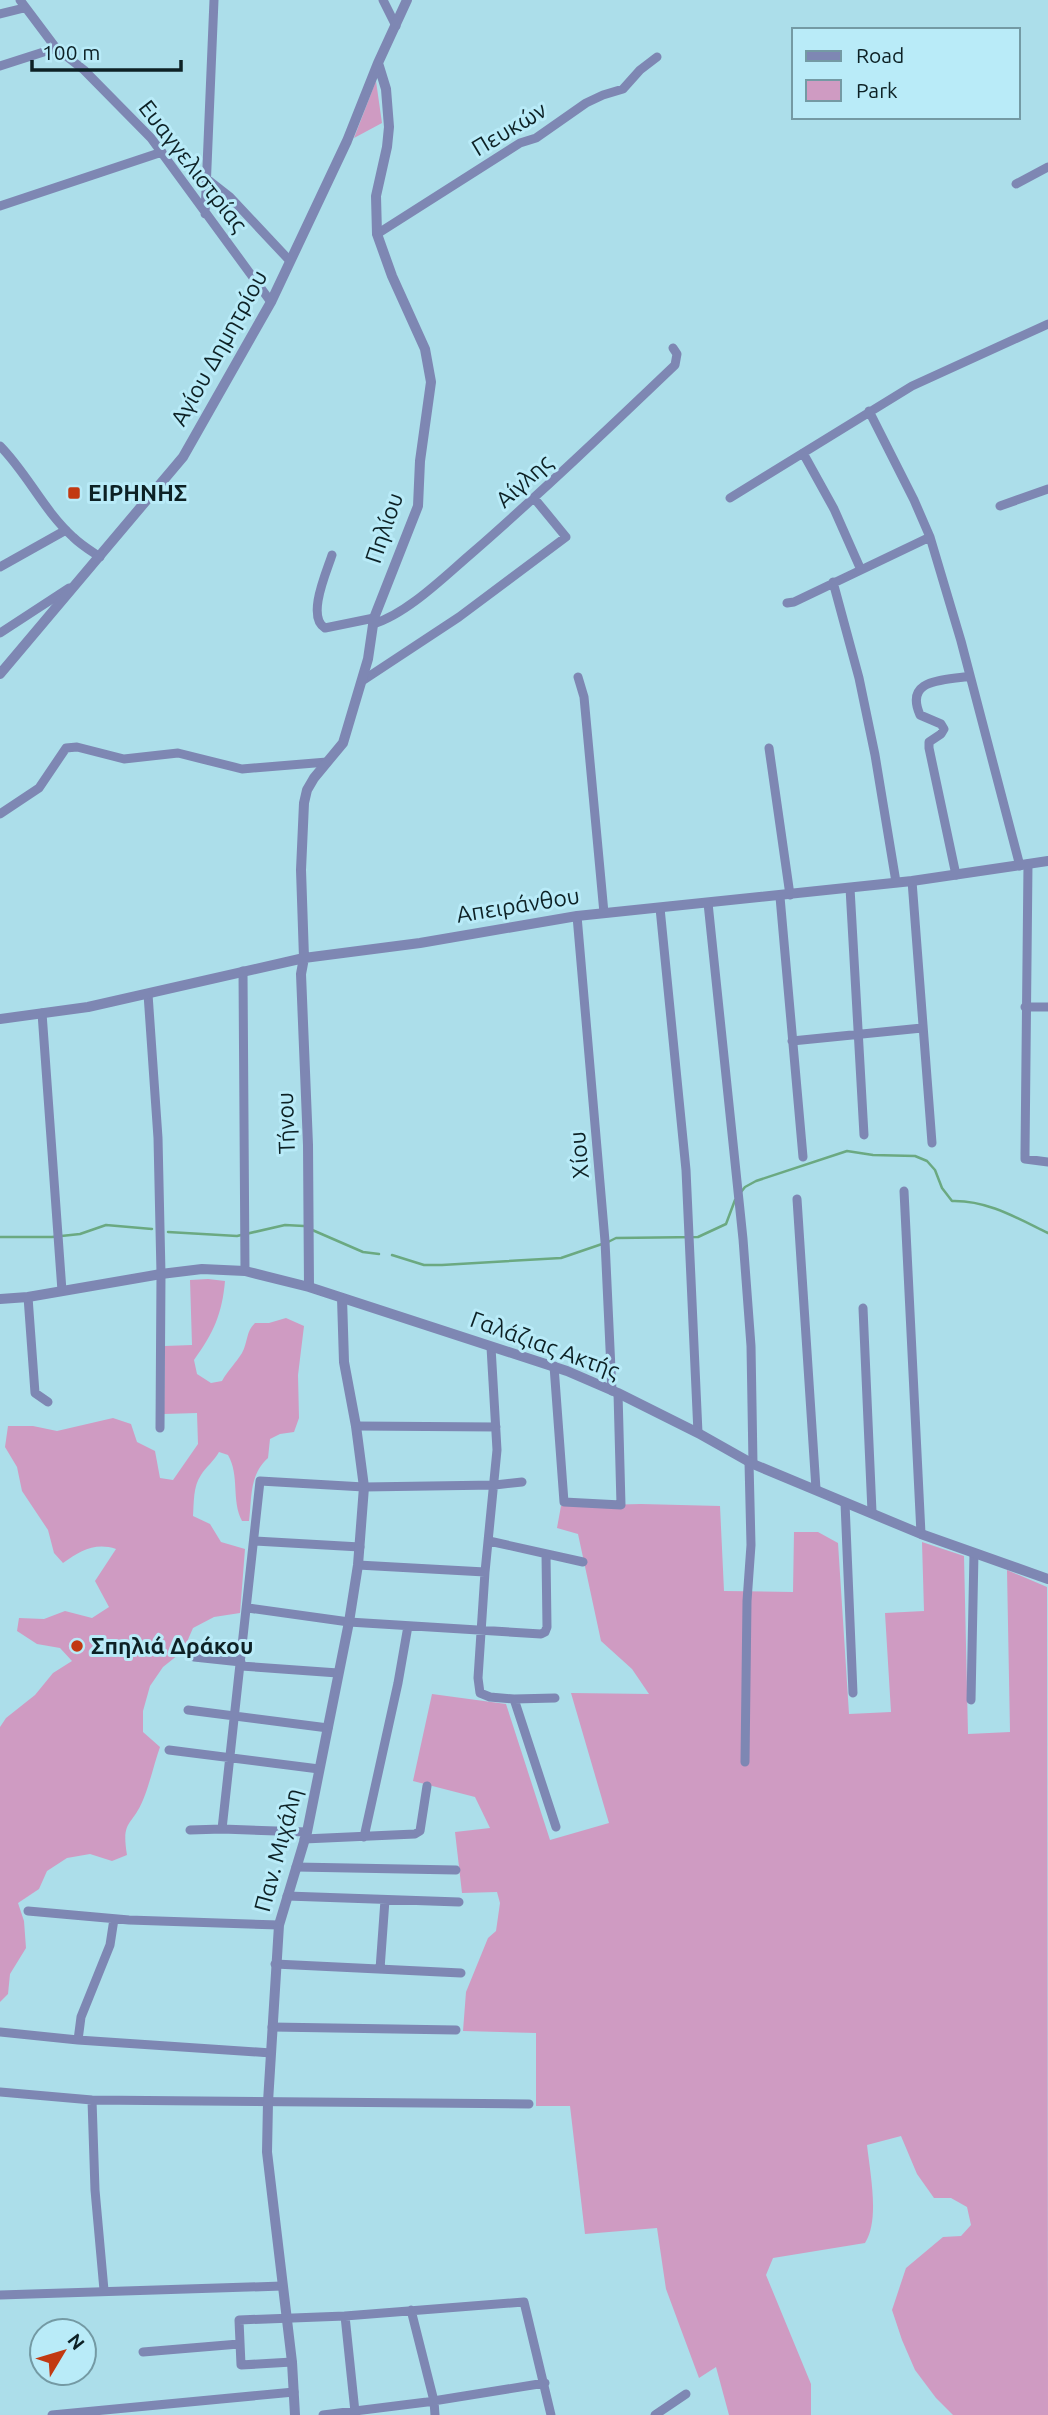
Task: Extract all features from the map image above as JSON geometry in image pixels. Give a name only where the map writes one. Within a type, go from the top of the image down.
[{"type":"street","points":[[205,214],[214,0]]},
{"type":"street","points":[[383,0],[396,26]]},
{"type":"street","name":"Αγίου Δημητρίου","points":[[0,674],[183,457],[271,302],[346,141],[407,0]]},
{"type":"street","points":[[0,14],[22,4]]},
{"type":"street","name":"Ευαγγελιστρίας","points":[[22,4],[56,48],[110,94],[162,152],[271,302]]},
{"type":"street","points":[[0,66],[56,48]]},
{"type":"street","name":"Πευκών","points":[[377,234],[520,143],[536,138],[586,103],[603,94],[623,89],[640,70],[657,57]]},
{"type":"street","name":"Πηλίου","points":[[304,958],[301,870],[304,803],[307,790],[343,743],[368,659],[374,621],[418,506],[420,461],[431,382],[425,349],[392,276],[377,234],[376,196],[389,127],[386,89],[378,63]]},
{"type":"street","points":[[0,206],[162,152]]},
{"type":"street","points":[[1016,184],[1048,167]]},
{"type":"street","points":[[207,179],[230,197],[290,261]]},
{"type":"street","points":[[730,498],[912,386],[1048,324]]},
{"type":"street","name":"Αίγλης","points":[[332,555],[318,599],[317,618],[320,625],[325,628],[374,621],[394,615],[423,594],[534,498],[676,365],[677,354],[673,348]]},
{"type":"street","points":[[869,411],[930,537],[1024,865],[1025,1154],[1030,1161],[1048,1162]]},
{"type":"street","points":[[0,446],[13,459],[66,530],[100,557]]},
{"type":"street","points":[[803,453],[834,509],[861,570]]},
{"type":"street","points":[[1000,506],[1048,489]]},
{"type":"street","points":[[362,681],[459,617],[566,537],[534,498]]},
{"type":"street","points":[[0,567],[66,530]]},
{"type":"street","points":[[787,603],[930,537]]},
{"type":"street","points":[[833,582],[859,678],[875,754],[896,883]]},
{"type":"street","points":[[0,633],[74,585]]},
{"type":"street","points":[[956,875],[929,748],[929,742],[944,729],[941,724],[920,715],[915,694],[925,685],[970,676]]},
{"type":"street","points":[[578,677],[584,697],[604,913]]},
{"type":"street","points":[[0,814],[39,788],[66,748],[77,747],[124,759],[178,752],[242,769],[327,762]]},
{"type":"street","points":[[769,748],[785,896],[792,1041],[803,1157]]},
{"type":"street","name":"Απειράνθου","points":[[0,1019],[88,1007],[304,958],[420,943],[577,916],[785,896],[1048,861]]},
{"type":"street","points":[[912,881],[932,1143]]},
{"type":"street","points":[[850,888],[864,1135]]},
{"type":"street","points":[[708,903],[743,1239],[751,1346],[751,1545],[747,1601],[744,1762]]},
{"type":"street","points":[[660,908],[686,1170],[698,1433]]},
{"type":"street","name":"Χίου","points":[[554,1366],[564,1502],[621,1505],[606,1243],[577,916]]},
{"type":"street","name":"Τήνου","points":[[304,958],[301,974],[308,1145],[309,1287]]},
{"type":"street","points":[[243,971],[246,1271]]},
{"type":"street","points":[[148,994],[158,1138],[160,1428]]},
{"type":"street","points":[[1025,1007],[1048,1007]]},
{"type":"street","points":[[42,1013],[62,1291]]},
{"type":"street","points":[[792,1041],[922,1028]]},
{"type":"street","points":[[904,1191],[921,1534]]},
{"type":"street","points":[[797,1199],[816,1489]]},
{"type":"street","name":"Γαλάζιας Ακτής","points":[[0,1299],[28,1297],[202,1269],[246,1271],[309,1287],[554,1366],[615,1392],[751,1463],[921,1534],[1048,1579]]},
{"type":"street","points":[[28,1297],[35,1393],[48,1402]]},
{"type":"street","name":"Παν. Μιχάλη","points":[[295,2415],[288,2317],[267,2152],[268,2102],[279,1925],[305,1835],[349,1622],[358,1565],[364,1487],[344,1362],[342,1298]]},
{"type":"street","points":[[863,1308],[872,1512]]},
{"type":"street","points":[[491,1347],[496,1427],[495,1485],[485,1572],[478,1678],[480,1693],[490,1697],[514,1699],[555,1698]]},
{"type":"street","points":[[356,1426],[496,1427]]},
{"type":"street","points":[[222,1829],[260,1481],[364,1487],[495,1485],[522,1482]]},
{"type":"street","points":[[845,1503],[853,1693]]},
{"type":"street","points":[[255,1541],[359,1547]]},
{"type":"street","points":[[489,1541],[583,1562]]},
{"type":"street","points":[[971,1700],[974,1553]]},
{"type":"street","points":[[247,1608],[349,1622],[541,1634],[545,1632],[546,1554]]},
{"type":"street","points":[[358,1565],[485,1572]]},
{"type":"street","points":[[364,1837],[396,1695],[408,1626]]},
{"type":"street","points":[[194,1657],[338,1673]]},
{"type":"street","points":[[514,1699],[556,1826]]},
{"type":"street","points":[[188,1710],[328,1728]]},
{"type":"street","points":[[169,1750],[319,1769]]},
{"type":"street","points":[[190,1830],[222,1829],[364,1837],[415,1834],[420,1830],[427,1786]]},
{"type":"street","points":[[296,1867],[456,1870]]},
{"type":"street","points":[[287,1896],[458,1902]]},
{"type":"street","points":[[380,1969],[385,1900]]},
{"type":"street","points":[[28,1912],[114,1919],[279,1925]]},
{"type":"street","points":[[78,2040],[81,2017],[110,1945],[114,1919]]},
{"type":"street","points":[[275,1964],[461,1973]]},
{"type":"street","points":[[272,2027],[456,2030]]},
{"type":"street","points":[[0,2032],[271,2053]]},
{"type":"street","points":[[0,2092],[92,2100],[529,2104]]},
{"type":"street","points":[[92,2100],[95,2190],[104,2290]]},
{"type":"street","points":[[0,2295],[282,2286]]},
{"type":"street","points":[[292,2362],[241,2365],[239,2320],[345,2316],[524,2302],[551,2415]]},
{"type":"street","points":[[411,2310],[434,2401],[435,2415]]},
{"type":"street","points":[[345,2316],[355,2412]]},
{"type":"street","points":[[143,2352],[239,2344]]},
{"type":"street","points":[[323,2415],[545,2383]]},
{"type":"street","points":[[52,2415],[294,2392]]},
{"type":"street","points":[[655,2415],[687,2395]]},
{"type":"green space","points":[[376,81],[382,123],[354,138]]},
{"type":"green space","points":[[190,1280],[225,1281],[216,1322],[194,1360],[197,1374],[211,1383],[222,1381],[242,1353],[255,1323],[269,1323],[286,1318],[304,1326],[298,1375],[299,1418],[294,1432],[270,1439],[268,1458],[254,1479],[249,1521],[242,1521],[239,1513],[234,1471],[228,1455],[219,1452],[198,1479],[193,1516],[210,1524],[221,1542],[245,1549],[240,1613],[214,1617],[193,1628],[183,1651],[163,1667],[150,1686],[143,1711],[143,1732],[160,1747],[143,1800],[125,1835],[127,1855],[112,1861],[90,1854],[67,1858],[47,1871],[39,1889],[18,1903],[24,1921],[26,1948],[10,1974],[8,1994],[0,2002],[0,1727],[6,1718],[35,1695],[53,1673],[72,1661],[60,1648],[37,1644],[17,1631],[19,1618],[44,1619],[65,1611],[92,1618],[109,1607],[95,1581],[116,1549],[94,1547],[63,1563],[54,1553],[48,1530],[22,1491],[17,1467],[5,1447],[8,1426],[33,1426],[57,1431],[113,1418],[131,1424],[137,1442],[155,1451],[160,1478],[173,1480],[198,1444],[197,1413],[164,1414],[165,1346],[192,1345]]},
{"type":"green space","points":[[561,1506],[720,1506],[724,1591],[793,1592],[794,1532],[818,1532],[838,1543],[849,1714],[891,1712],[885,1613],[924,1611],[922,1542],[964,1556],[968,1734],[1010,1732],[1007,1570],[1047,1587],[1048,2415],[953,2415],[915,2370],[892,2310],[906,2268],[943,2237],[961,2236],[971,2225],[967,2207],[951,2198],[934,2198],[917,2174],[901,2136],[867,2145],[873,2209],[870,2233],[865,2243],[773,2258],[766,2275],[811,2384],[811,2415],[729,2415],[716,2367],[699,2378],[666,2289],[657,2228],[585,2234],[570,2106],[536,2106],[536,2033],[463,2031],[466,1992],[488,1938],[496,1931],[500,1903],[497,1892],[462,1893],[455,1832],[490,1828],[475,1797],[413,1781],[432,1694],[506,1704],[550,1840],[609,1823],[571,1693],[649,1694],[632,1669],[601,1641],[578,1534],[557,1528]]},
{"type":"waterway","points":[[741,1192],[756,1181],[847,1151],[915,1156],[927,1161],[935,1170],[942,1188],[952,1201],[990,1207],[1048,1233]]},
{"type":"waterway","points":[[608,1242],[616,1238],[698,1237],[726,1224],[735,1200]]},
{"type":"waterway","points":[[0,1237],[80,1234],[106,1225],[152,1229]]},
{"type":"waterway","points":[[168,1232],[237,1236],[285,1225],[304,1226]]},
{"type":"waterway","points":[[310,1229],[363,1252],[379,1254]]},
{"type":"waterway","points":[[392,1255],[424,1265],[442,1265],[561,1258],[602,1244]]},
{"type":"place","name":"ΕΙΡΗΝΗΣ","points":[[74,493]]},
{"type":"place","name":"Σπηλιά Δράκου","points":[[77,1646]]}]
